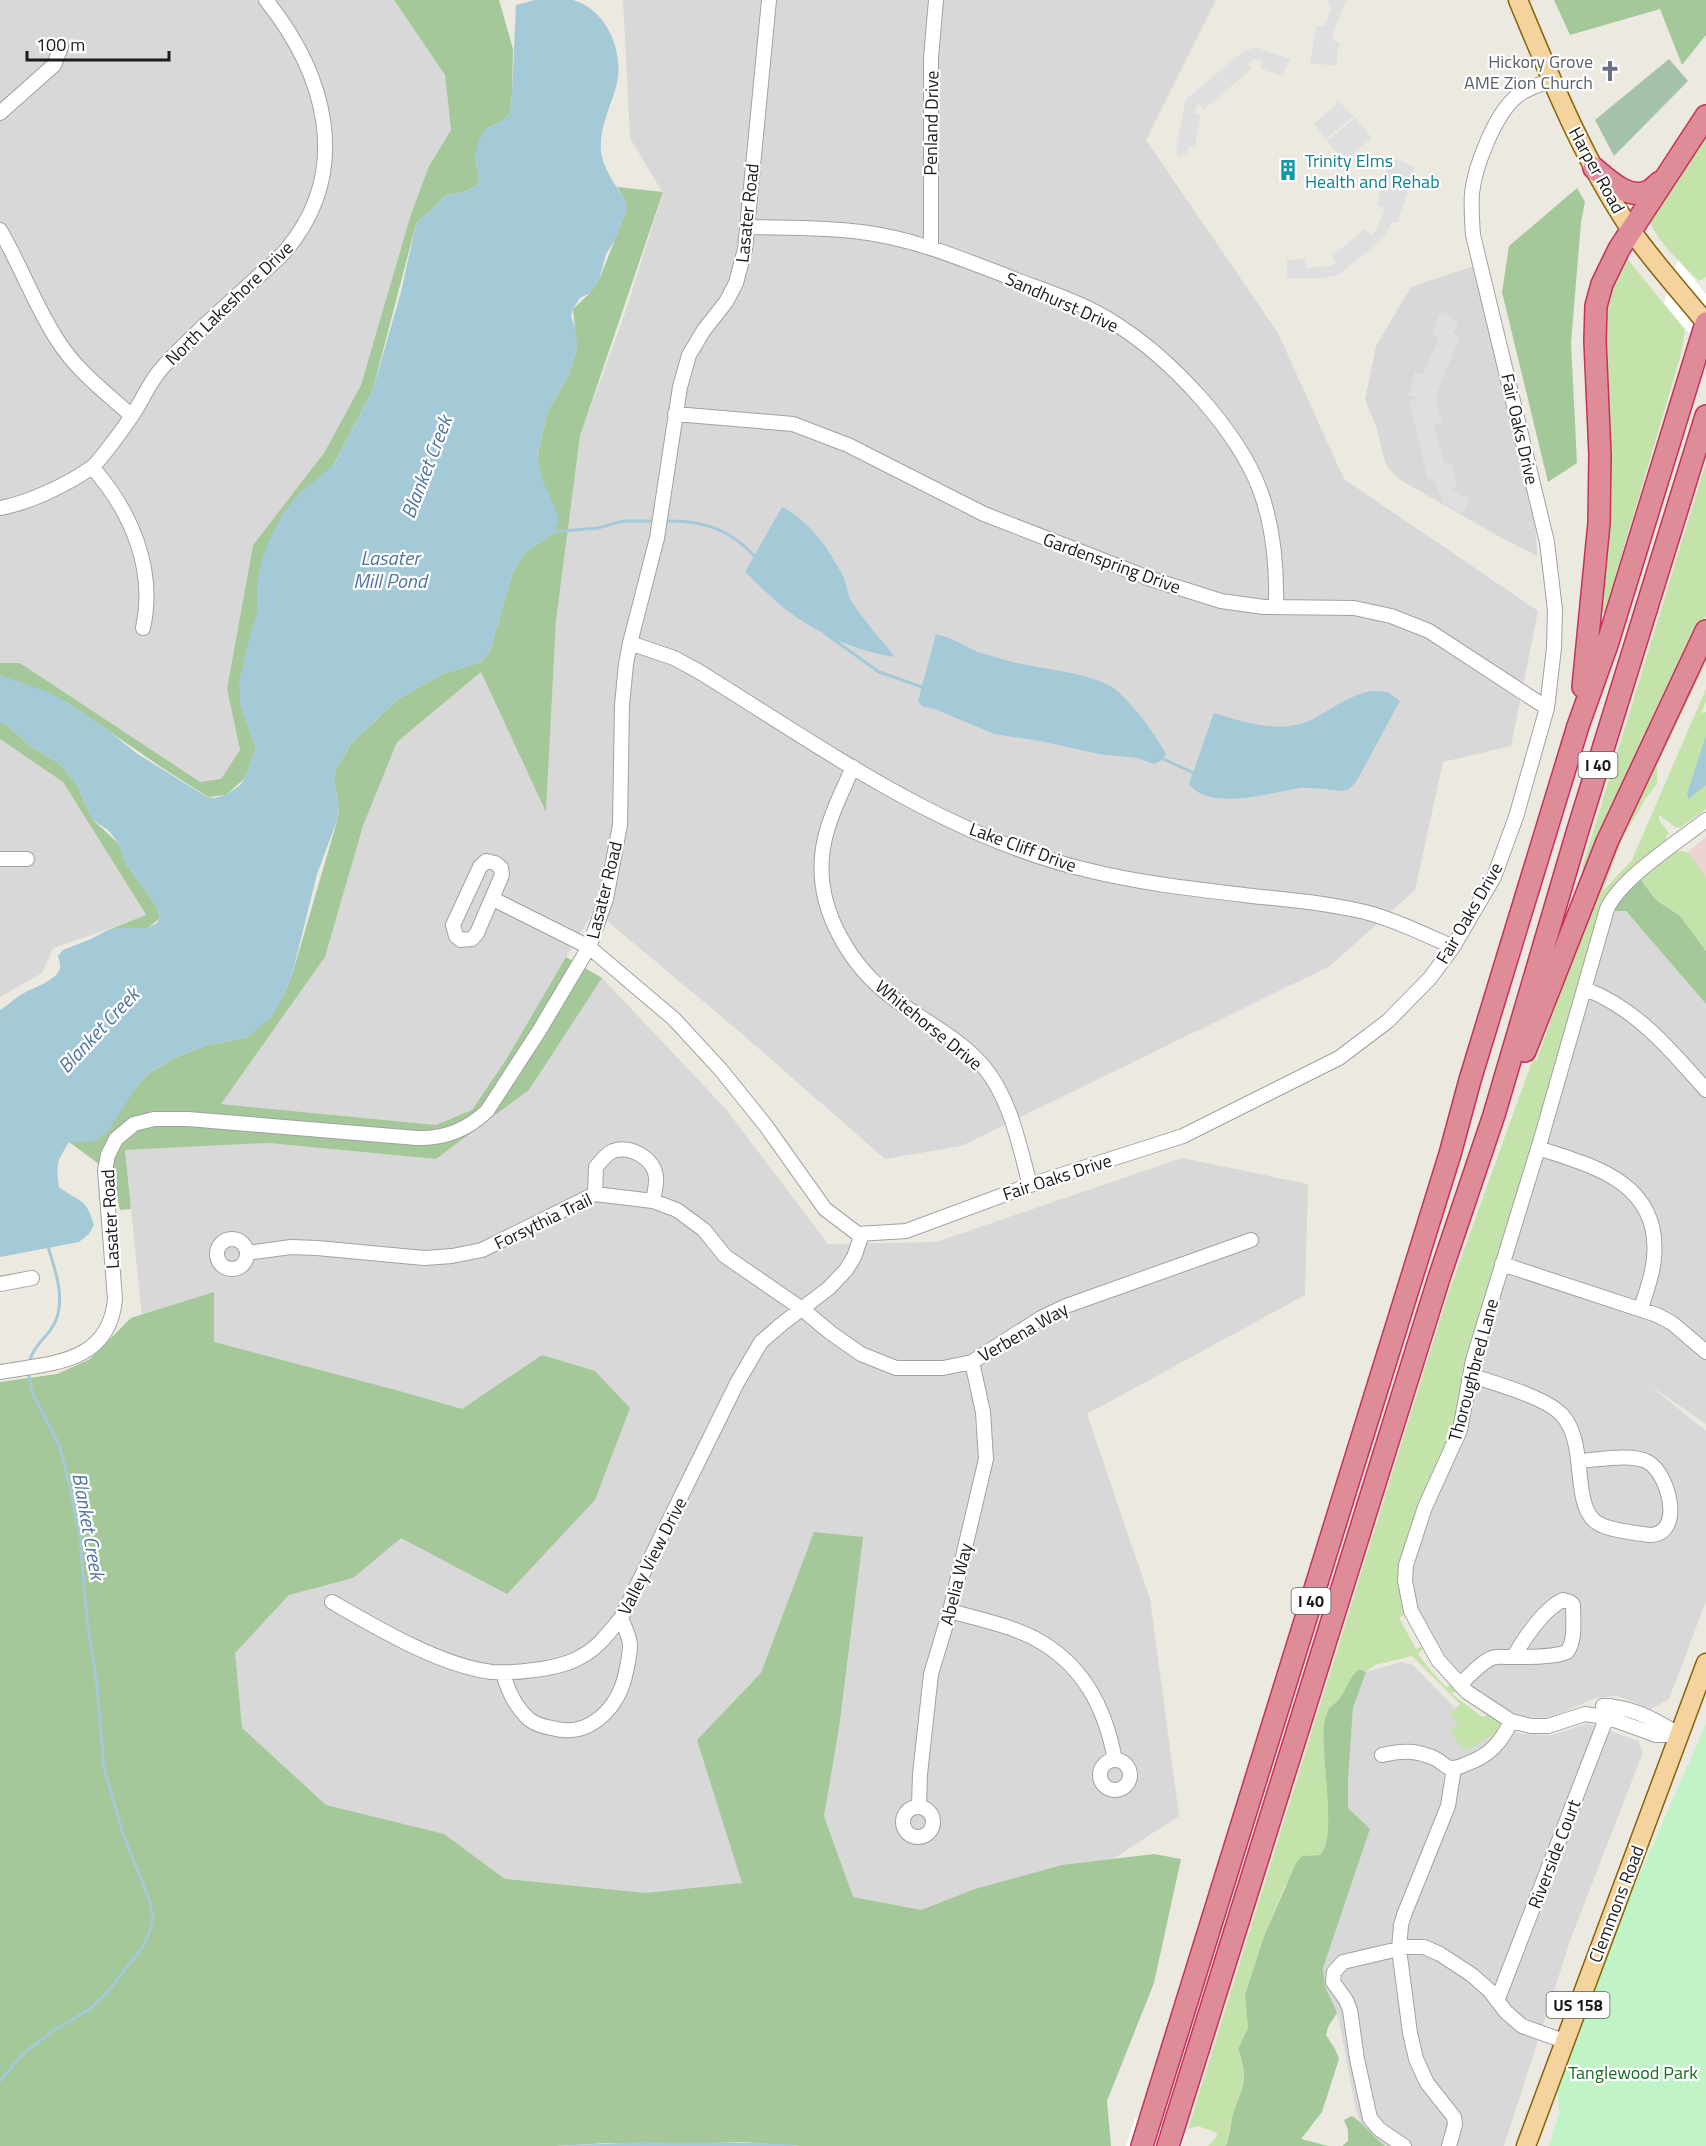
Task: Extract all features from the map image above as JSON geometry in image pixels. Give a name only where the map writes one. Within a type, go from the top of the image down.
[{"type":"highway","points":[[1578,726],[1592,612],[1599,523],[1600,455],[1595,341],[1596,306],[1608,269],[1663,179],[1706,116]]},
{"type":"highway","points":[[1594,168],[1612,183],[1638,193],[1650,191],[1663,179]]},
{"type":"highway","name":"I 40","points":[[1142,2146],[1446,1165],[1578,726],[1628,578],[1706,323]]},
{"type":"highway","name":"I 40","points":[[1171,2138],[1439,1278],[1494,1115],[1577,833],[1706,416]]},
{"type":"highway","points":[[1494,1115],[1509,1093],[1607,842],[1706,631]]},
{"type":"main road","name":"Harper Road","points":[[1518,0],[1551,80],[1594,168],[1631,230],[1706,323]]},
{"type":"main road","name":"Clemmons Road","points":[[1526,2146],[1679,1735],[1701,1686],[1706,1663]]},
{"type":"street","name":"North Lakeshore Drive","points":[[0,508],[29,501],[92,467],[132,416],[158,373],[177,351],[286,250],[303,227],[315,204],[324,168],[326,138],[323,113],[315,82],[300,51],[267,0]]},
{"type":"street","name":"Lasater Road","points":[[0,1372],[77,1357],[88,1351],[102,1337],[111,1318],[115,1299],[105,1170],[112,1146],[127,1128],[142,1121],[188,1119],[417,1138],[452,1134],[487,1111],[539,1031],[589,947],[606,899],[620,825],[622,705],[630,643],[657,537],[680,387],[689,355],[704,330],[726,302],[736,283],[746,249],[769,0]]},
{"type":"street","name":"Penland Drive","points":[[931,247],[931,69],[936,0]]},
{"type":"street","points":[[0,113],[54,65],[62,47]]},
{"type":"street","name":"Fair Oaks Drive","points":[[862,1233],[906,1231],[1030,1185],[1183,1136],[1339,1058],[1388,1021],[1430,978],[1453,947],[1494,877],[1516,817],[1547,708],[1555,610],[1551,565],[1519,419],[1473,235],[1471,212],[1472,190],[1479,167],[1503,112],[1521,94],[1551,80]]},
{"type":"street","name":"Sandhurst Drive","points":[[747,227],[862,232],[931,247],[1094,312],[1132,334],[1172,367],[1216,416],[1253,473],[1267,513],[1273,541],[1277,566],[1276,607]]},
{"type":"street","points":[[0,230],[46,321],[68,355],[90,380],[132,416]]},
{"type":"street","name":"Gardenspring Drive","points":[[675,414],[793,424],[848,445],[984,514],[1151,579],[1221,601],[1276,607],[1354,608],[1391,616],[1429,631],[1547,708]]},
{"type":"street","points":[[92,467],[107,484],[125,512],[140,549],[147,592],[147,609],[142,628]]},
{"type":"street","name":"Lake Cliff Drive","points":[[630,643],[674,658],[905,796],[960,824],[1018,849],[1082,869],[1150,884],[1294,900],[1364,912],[1419,931],[1453,947]]},
{"type":"street","name":"Whitehorse Drive","points":[[853,766],[832,819],[822,855],[823,884],[832,918],[853,957],[873,980],[891,997],[957,1043],[984,1067],[1004,1100],[1030,1185]]},
{"type":"street","name":"Thoroughbred Lane","points":[[1608,1712],[1594,1709],[1548,1726],[1531,1726],[1511,1721],[1476,1698],[1460,1685],[1438,1660],[1428,1644],[1411,1611],[1405,1581],[1406,1565],[1425,1507],[1460,1430],[1470,1375],[1605,916],[1615,894],[1628,881],[1706,820]]},
{"type":"street","points":[[0,859],[27,859]]},
{"type":"street","points":[[486,861],[495,863],[501,868],[502,875],[493,899],[472,939],[461,940],[456,936],[453,926],[480,867],[486,861]]},
{"type":"street","points":[[493,899],[589,947],[674,1019],[721,1070],[766,1126],[825,1209],[858,1234],[862,1233]]},
{"type":"street","points":[[1585,989],[1634,1015],[1706,1089]]},
{"type":"street","points":[[1538,1148],[1581,1162],[1615,1177],[1640,1202],[1650,1222],[1654,1252],[1652,1274],[1641,1308]]},
{"type":"street","points":[[595,1194],[596,1167],[612,1152],[625,1150],[639,1153],[652,1166],[656,1177],[653,1201]]},
{"type":"street","name":"Forsythia Trail","points":[[247,1253],[291,1247],[424,1258],[452,1256],[482,1250],[595,1194],[653,1201],[677,1210],[704,1230],[725,1256],[802,1309]]},
{"type":"street","name":"Valley View Drive","points":[[332,1602],[374,1626],[452,1663],[492,1672],[551,1668],[583,1656],[608,1635],[621,1618],[679,1504],[736,1383],[761,1342],[846,1270],[854,1257],[862,1233]]},
{"type":"street","name":"Verbena Way","points":[[802,1309],[861,1354],[896,1368],[943,1368],[972,1362],[1041,1318],[1066,1306],[1251,1240]]},
{"type":"street","points":[[1503,1264],[1641,1308],[1672,1323],[1706,1352]]},
{"type":"street","points":[[0,1284],[32,1278]]},
{"type":"street","name":"Abelia Way","points":[[919,1806],[920,1774],[931,1674],[951,1611],[986,1459],[983,1412],[972,1362]]},
{"type":"street","points":[[1470,1375],[1538,1399],[1560,1412],[1571,1428],[1579,1461],[1583,1503],[1595,1522],[1606,1527],[1649,1535],[1656,1535],[1665,1530],[1670,1520],[1667,1488],[1664,1479],[1653,1466],[1648,1462],[1631,1458],[1579,1461]]},
{"type":"street","points":[[1460,1685],[1490,1659],[1496,1657],[1514,1657],[1553,1655],[1567,1652],[1572,1645],[1573,1605],[1563,1600],[1554,1605],[1531,1630],[1514,1657]]},
{"type":"street","points":[[951,1611],[1033,1638],[1057,1653],[1082,1676],[1099,1703],[1110,1730],[1116,1760]]},
{"type":"street","points":[[503,1672],[516,1702],[531,1720],[562,1731],[581,1729],[596,1722],[608,1711],[625,1679],[630,1643],[621,1618]]},
{"type":"street","points":[[1608,1712],[1656,1735],[1679,1735]]},
{"type":"street","name":"Riverside Court","points":[[1497,2001],[1608,1712]]},
{"type":"street","points":[[1382,1755],[1407,1750],[1428,1756],[1454,1768],[1478,1760],[1489,1753],[1501,1740],[1511,1721]]},
{"type":"street","points":[[1449,2146],[1455,2121],[1450,2111],[1431,2090],[1413,2050],[1399,1949],[1404,1915],[1448,1806],[1454,1768]]},
{"type":"street","points":[[1404,2146],[1372,2122],[1357,2059],[1350,2010],[1336,1987],[1333,1976],[1336,1968],[1342,1962],[1415,1946],[1424,1947],[1440,1954],[1472,1975],[1522,2026],[1564,2041]]},
{"type":"shaded area","points":[[0,0],[394,0],[445,75],[451,130],[429,166],[411,214],[361,385],[324,453],[253,545],[227,689],[240,750],[221,779],[200,783],[20,663],[0,663]]},
{"type":"shaded area","points":[[623,0],[1216,0],[1146,140],[1278,333],[1344,479],[1538,611],[1511,746],[1443,762],[1415,890],[1330,966],[961,1146],[885,1159],[741,1033],[594,910],[507,1058],[472,1110],[436,1125],[220,1104],[325,957],[363,826],[397,742],[481,672],[546,811],[556,621],[580,436],[626,310],[663,193],[630,138]]},
{"type":"shaded area","points":[[1326,0],[1346,0],[1332,37],[1334,41],[1340,43],[1337,65],[1310,64],[1316,26],[1324,27],[1332,7]]},
{"type":"shaded area","points":[[1256,47],[1290,59],[1282,76],[1261,69],[1262,61],[1255,59],[1251,61],[1248,65],[1252,69],[1204,109],[1199,104],[1196,106],[1195,113],[1201,114],[1195,147],[1189,146],[1187,153],[1178,157],[1176,149],[1186,99],[1244,51]]},
{"type":"shaded area","points":[[1337,100],[1354,116],[1325,139],[1314,123],[1336,105]]},
{"type":"shaded area","points":[[1355,118],[1372,138],[1346,160],[1327,141]]},
{"type":"shaded area","points":[[1390,157],[1415,167],[1398,223],[1392,222],[1380,241],[1338,275],[1325,278],[1287,278],[1287,260],[1305,259],[1305,267],[1309,268],[1331,266],[1336,262],[1332,256],[1365,229],[1371,235],[1377,229],[1384,209],[1377,205]]},
{"type":"shaded area","points":[[1474,266],[1535,515],[1537,556],[1397,478],[1386,465],[1376,426],[1365,400],[1376,346],[1411,287]]},
{"type":"shaded area","points":[[1441,311],[1450,315],[1458,324],[1453,333],[1460,336],[1438,390],[1437,404],[1442,422],[1434,425],[1444,463],[1452,463],[1457,486],[1451,488],[1469,499],[1465,510],[1460,513],[1443,503],[1432,479],[1428,479],[1409,402],[1415,400],[1415,396],[1408,396],[1415,372],[1423,374],[1439,337],[1432,333]]},
{"type":"shaded area","points":[[0,737],[63,782],[146,916],[53,948],[42,973],[0,997]]},
{"type":"shaded area","points":[[1706,837],[1706,884],[1683,856]]},
{"type":"shaded area","points":[[1612,911],[1626,911],[1706,1004],[1706,1424],[1649,1385],[1706,1431],[1706,1601],[1669,1699],[1651,1709],[1617,1696],[1596,1698],[1554,1716],[1541,1718],[1519,1716],[1507,1711],[1475,1688],[1455,1670],[1415,1605],[1412,1566],[1423,1531],[1468,1429],[1472,1391],[1479,1361]]},
{"type":"shaded area","points":[[602,978],[725,1108],[828,1244],[936,1242],[1182,1158],[1308,1184],[1305,1295],[1087,1414],[1150,1599],[1179,1816],[1093,1872],[926,1941],[418,1941],[236,1758],[142,1317],[125,1150],[268,1143],[436,1159],[529,1090]]},
{"type":"shaded area","points":[[1401,1662],[1413,1665],[1458,1711],[1522,1734],[1552,1735],[1588,1723],[1638,1741],[1643,1752],[1571,1938],[1504,2146],[1385,2146],[1372,2137],[1360,2121],[1355,2106],[1339,2020],[1325,1986],[1323,1968],[1370,1829],[1348,1809],[1353,1708],[1366,1672]]},
{"type":"green space","points":[[394,0],[499,0],[513,49],[510,114],[501,122],[487,128],[475,156],[479,181],[474,187],[464,192],[446,195],[416,224],[373,389],[257,613],[240,703],[256,748],[245,778],[226,795],[208,797],[68,703],[0,676],[0,663],[20,663],[200,782],[221,779],[240,750],[227,689],[253,545],[324,453],[361,385],[411,214],[429,166],[451,130],[445,75]]},
{"type":"green space","points":[[1554,0],[1706,0],[1706,35],[1682,65],[1660,9],[1570,35]]},
{"type":"green space","points":[[1669,59],[1688,81],[1614,156],[1595,120]]},
{"type":"green space","points":[[1706,130],[1706,277],[1699,281],[1664,245],[1649,220]]},
{"type":"green space","points":[[617,187],[663,192],[580,436],[556,621],[546,812],[481,672],[397,742],[363,826],[325,957],[221,1104],[436,1125],[472,1110],[507,1058],[566,957],[602,978],[529,1090],[436,1159],[268,1143],[125,1150],[131,1209],[120,1210],[111,1173],[69,1142],[93,1142],[149,1073],[177,1057],[207,1045],[246,1038],[282,999],[292,975],[338,818],[339,805],[334,782],[336,769],[351,744],[398,699],[443,674],[481,662],[490,651],[513,572],[526,552],[554,533],[537,457],[548,411],[568,377],[577,348],[573,309],[590,293],[599,280],[627,209],[625,200]]},
{"type":"green space","points":[[1577,188],[1585,202],[1581,222],[1571,343],[1577,463],[1548,482],[1502,292],[1509,246]]},
{"type":"green space","points":[[1625,256],[1685,330],[1681,354],[1605,612],[1599,609],[1604,299]]},
{"type":"green space","points":[[1706,462],[1706,616],[1669,688],[1587,869],[1582,868]]},
{"type":"green space","points":[[1706,647],[1706,663],[1657,765],[1657,784],[1622,839],[1603,891],[1632,860],[1706,689],[1706,702],[1701,713],[1706,712],[1706,809],[1680,828],[1659,815],[1659,820],[1669,833],[1666,840],[1652,851],[1653,855],[1616,886],[1456,1425],[1399,1583],[1405,1614],[1399,1618],[1416,1649],[1421,1647],[1423,1649],[1418,1654],[1446,1687],[1451,1685],[1455,1691],[1452,1694],[1482,1717],[1490,1714],[1501,1722],[1500,1729],[1494,1738],[1487,1737],[1476,1746],[1464,1751],[1450,1732],[1458,1723],[1450,1715],[1460,1704],[1412,1656],[1375,1665],[1366,1672],[1360,1669],[1342,1695],[1329,1708],[1323,1739],[1328,1814],[1325,1845],[1320,1855],[1302,1856],[1284,1888],[1264,1936],[1245,1995],[1248,2028],[1238,2049],[1245,2086],[1231,2121],[1226,2146],[1208,2146],[1216,2138],[1217,2133],[1198,2126],[1188,2129],[1448,1294],[1533,1059],[1537,1060],[1576,946],[1605,872]]},
{"type":"green space","points":[[0,722],[29,745],[60,764],[77,785],[92,819],[119,844],[126,864],[155,904],[160,918],[148,928],[108,930],[146,915],[63,782],[0,739]]},
{"type":"green space","points":[[1682,851],[1690,854],[1706,877],[1706,951],[1680,916],[1656,900],[1640,879],[1674,852]]},
{"type":"green space","points":[[1640,879],[1656,900],[1680,916],[1706,951],[1706,1004],[1626,911],[1612,911],[1619,898]]},
{"type":"green space","points":[[214,1292],[214,1342],[462,1409],[542,1355],[595,1371],[630,1408],[595,1500],[507,1594],[401,1538],[353,1578],[289,1595],[235,1653],[242,1728],[326,1805],[444,1834],[505,1879],[645,1893],[742,1883],[697,1740],[761,1673],[814,1532],[863,1537],[839,1728],[824,1816],[853,1897],[921,1910],[975,1889],[1062,1865],[1154,1854],[1181,1859],[1154,1983],[1107,2101],[1111,2146],[801,2146],[743,2142],[608,2143],[555,2146],[0,2146],[0,1382],[57,1374],[90,1359],[131,1318]]},
{"type":"green space","points":[[1360,1669],[1366,1672],[1353,1708],[1348,1808],[1370,1829],[1323,1968],[1325,1986],[1337,2013],[1326,2035],[1339,2059],[1322,2112],[1301,2139],[1328,2146],[1226,2146],[1244,2078],[1238,2049],[1248,2028],[1245,1995],[1264,1936],[1296,1863],[1302,1856],[1320,1855],[1325,1846],[1328,1814],[1324,1722],[1329,1708],[1340,1698],[1355,1673]]},
{"type":"green space","name":"Tanglewood Park","points":[[1706,1724],[1706,2146],[1549,2146],[1559,2113],[1556,2064]]},
{"type":"green space","points":[[1352,2116],[1385,2146],[1342,2146],[1348,2141],[1348,2130],[1344,2120]]},
{"type":"water","name":"Lasater Mill Pond","points":[[535,0],[573,0],[585,5],[595,12],[610,33],[618,58],[618,71],[617,83],[602,133],[601,150],[607,170],[625,200],[627,209],[615,240],[606,254],[599,280],[590,293],[580,298],[573,309],[571,316],[576,331],[577,348],[568,377],[548,411],[537,456],[542,479],[559,521],[554,533],[526,552],[513,572],[490,651],[481,662],[443,674],[398,699],[351,744],[336,769],[334,782],[339,805],[338,818],[317,874],[292,975],[271,1018],[246,1038],[207,1045],[177,1057],[149,1073],[137,1086],[106,1134],[93,1142],[69,1142],[58,1164],[59,1187],[88,1209],[94,1225],[89,1234],[79,1242],[0,1257],[0,1010],[57,974],[60,968],[58,956],[63,950],[108,930],[148,928],[157,923],[160,918],[155,904],[126,864],[119,844],[109,831],[92,819],[77,785],[60,764],[29,745],[0,722],[0,675],[49,692],[68,703],[136,753],[207,797],[226,795],[239,786],[245,778],[256,748],[240,703],[239,682],[257,613],[257,587],[261,562],[281,517],[297,495],[334,465],[373,389],[401,292],[416,224],[446,195],[464,192],[474,187],[479,181],[475,156],[479,139],[487,128],[501,122],[510,114],[516,5]]},
{"type":"water","points":[[782,507],[810,528],[825,546],[843,576],[852,602],[895,657],[849,645],[819,631],[791,614],[745,572]]},
{"type":"water","points":[[936,634],[978,652],[1095,679],[1107,684],[1131,705],[1166,754],[1162,760],[1154,764],[1137,758],[1099,754],[994,734],[935,709],[922,706],[918,701]]},
{"type":"water","points":[[1371,691],[1388,692],[1400,701],[1356,782],[1349,789],[1343,791],[1301,788],[1226,799],[1198,792],[1189,784],[1214,713],[1263,725],[1289,726],[1313,719],[1348,699]]},
{"type":"water","points":[[1706,735],[1706,785],[1689,799],[1687,794]]},
{"type":"water","points":[[645,2142],[762,2143],[801,2146],[555,2146]]},
{"type":"pier","points":[[1678,260],[1706,294],[1706,354],[1664,303]]},
{"type":"pier","points":[[1135,2118],[1186,2134],[1182,2146],[1126,2146]]},
{"type":"waterway","points":[[552,532],[598,528],[623,521],[652,521]]},
{"type":"waterway","points":[[668,521],[694,523],[717,529],[738,541],[757,559]]},
{"type":"waterway","points":[[826,634],[879,672],[925,688]]},
{"type":"waterway","points":[[1159,757],[1194,773]]},
{"type":"waterway","name":"Blanket Creek","points":[[29,1364],[35,1349],[51,1329],[59,1310],[59,1288],[48,1247]]},
{"type":"waterway","name":"Blanket Creek","points":[[0,2081],[23,2054],[51,2032],[90,2009],[105,1995],[142,1948],[153,1919],[149,1899],[123,1834],[104,1768],[80,1537],[67,1474],[59,1445],[32,1392],[28,1371]]},
{"type":"place","name":"Hickory Grove AME Zion Church","points":[[1610,71]]},
{"type":"place","name":"Trinity Elms Health and Rehab","points":[[1288,170]]}]
